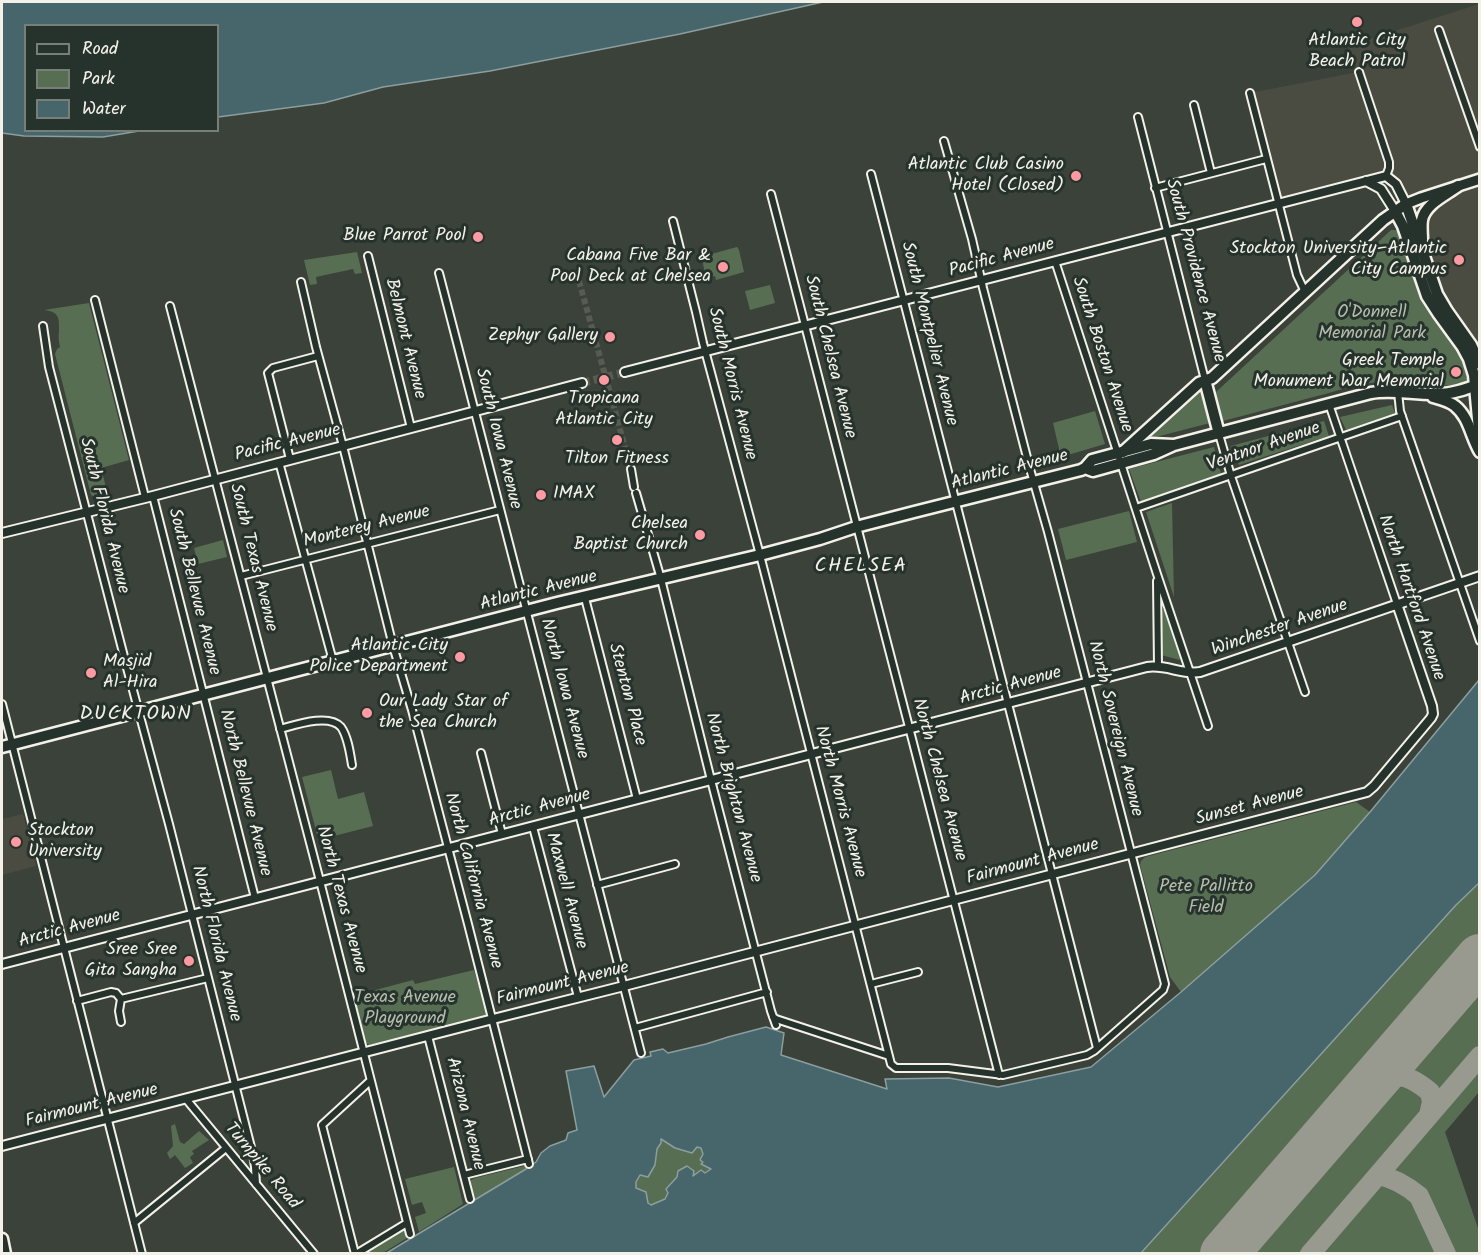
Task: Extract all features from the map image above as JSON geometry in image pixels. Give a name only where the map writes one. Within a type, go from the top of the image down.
[{"type":"main road","name":"Atlantic Avenue","points":[[7,746],[333,661],[760,555],[856,527],[1085,468],[1094,471],[1120,457],[1199,383],[1212,378],[1383,220],[1406,204],[1479,179]]},
{"type":"main road","points":[[1422,250],[1422,220],[1426,211],[1458,186]]},
{"type":"main road","points":[[1406,204],[1441,301],[1471,345],[1479,361]]},
{"type":"main road","points":[[1395,211],[1403,226],[1427,296],[1466,352],[1472,366],[1477,384],[1479,441]]},
{"type":"main road","name":"South Providence Avenue","points":[[1205,380],[1219,434]]},
{"type":"main road","points":[[1120,457],[1154,454],[1174,445],[1378,392],[1451,393],[1477,384]]},
{"type":"main road","points":[[1424,394],[1448,402],[1457,408],[1479,452]]},
{"type":"main road","points":[[2,1239],[5,1254]]},
{"type":"street","points":[[1439,30],[1479,147]]},
{"type":"street","points":[[1359,72],[1389,162],[1386,176],[1396,184],[1406,204]]},
{"type":"street","points":[[1250,93],[1298,279],[1305,292]]},
{"type":"street","points":[[1194,105],[1211,173]]},
{"type":"street","name":"South Providence Avenue","points":[[1138,117],[1205,380]]},
{"type":"street","name":"North Sovereign Avenue","points":[[944,141],[972,239],[1027,459],[1165,984],[1163,990],[1097,1048]]},
{"type":"street","points":[[1155,188],[1266,159]]},
{"type":"street","name":"South Montpelier Avenue","points":[[871,174],[1097,1048]]},
{"type":"street","name":"Pacific Avenue","points":[[625,372],[1386,176]]},
{"type":"street","points":[[1365,180],[1381,189],[1395,211]]},
{"type":"street","name":"South Chelsea Avenue","points":[[771,194],[856,527]]},
{"type":"street","name":"South Morris Avenue","points":[[673,221],[705,351],[760,555]]},
{"type":"street","name":"Belmont Avenue","points":[[368,256],[411,428]]},
{"type":"street","name":"South Boston Avenue","points":[[1055,261],[1208,726]]},
{"type":"street","name":"South Iowa Avenue","points":[[439,273],[527,612]]},
{"type":"street","name":"North California Avenue","points":[[301,282],[393,646],[529,1161],[464,1175]]},
{"type":"street","name":"South Bellevue Avenue","points":[[95,300],[203,695]]},
{"type":"street","name":"South Texas Avenue","points":[[170,306],[267,679]]},
{"type":"street","name":"South Florida Avenue","points":[[43,326],[49,367],[139,712]]},
{"type":"street","points":[[290,459],[268,373],[273,368],[318,356]]},
{"type":"street","name":"Pacific Avenue","points":[[2,533],[582,383]]},
{"type":"street","points":[[1398,392],[1402,416],[1479,641]]},
{"type":"street","name":"North Hartford Avenue","points":[[1329,404],[1433,714],[1374,786]]},
{"type":"street","name":"Ventnor Avenue","points":[[1136,508],[1402,416]]},
{"type":"street","points":[[1219,434],[1231,476],[1305,692]]},
{"type":"street","points":[[279,462],[333,661]]},
{"type":"street","name":"North Brighton Avenue","points":[[631,469],[776,1025]]},
{"type":"street","name":"Monterey Avenue","points":[[241,576],[500,510]]},
{"type":"street","name":"North Chelsea Avenue","points":[[856,527],[999,1075]]},
{"type":"street","name":"North Morris Avenue","points":[[760,555],[889,1056]]},
{"type":"street","points":[[1157,574],[1158,666]]},
{"type":"street","name":"Winchester Avenue","points":[[1087,682],[1148,666],[1190,673],[1200,672],[1479,576]]},
{"type":"street","name":"Stenton Place","points":[[585,598],[637,799]]},
{"type":"street","name":"North Iowa Avenue","points":[[527,612],[641,1053]]},
{"type":"street","name":"North Texas Avenue","points":[[267,679],[410,1234]]},
{"type":"street","name":"Arctic Avenue","points":[[2,964],[1087,682]]},
{"type":"street","name":"North Bellevue Avenue","points":[[203,695],[255,898]]},
{"type":"street","points":[[2,704],[7,746],[63,947],[142,1254]]},
{"type":"street","name":"North Florida Avenue","points":[[139,712],[254,1161],[256,1184]]},
{"type":"street","points":[[280,729],[317,720],[337,724],[344,733],[352,765]]},
{"type":"street","points":[[481,753],[502,834]]},
{"type":"street","name":"Sunset Avenue","points":[[1131,853],[1349,797],[1367,792],[1374,786]]},
{"type":"street","name":"Maxwell Avenue","points":[[533,827],[578,997]]},
{"type":"street","name":"Fairmount Avenue","points":[[2,1146],[1131,853]]},
{"type":"street","points":[[597,885],[675,864]]},
{"type":"street","points":[[871,984],[918,972]]},
{"type":"street","points":[[121,999],[208,978]]},
{"type":"street","points":[[77,1001],[111,992],[116,993],[121,999],[119,1011],[121,1022]]},
{"type":"street","points":[[635,1028],[767,992]]},
{"type":"street","points":[[773,1016],[776,1019],[889,1056],[891,1064],[896,1068],[948,1068],[1007,1075],[1087,1055],[1097,1048]]},
{"type":"street","name":"Arizona Avenue","points":[[428,1036],[470,1199]]},
{"type":"street","points":[[370,1081],[322,1125],[356,1254],[407,1223]]},
{"type":"street","name":"Turnpike Road","points":[[186,1099],[314,1254]]},
{"type":"street","points":[[134,1223],[226,1148]]},
{"type":"shaded area","points":[[1479,4],[1479,364],[1447,311],[1406,204],[1390,178],[1279,203],[1250,93],[1358,72],[1348,46]]},
{"type":"shaded area","name":"Stockton University","points":[[23,814],[36,866],[2,875],[2,819]]},
{"type":"green space","name":"O'Donnell Memorial Park","points":[[1391,230],[1399,233],[1426,304],[1463,353],[1470,380],[1446,386],[1395,382],[1364,384],[1223,421],[1216,392]]},
{"type":"green space","name":"Cabana Five Bar & Pool Deck at Chelsea","points":[[737,247],[744,272],[716,280],[715,276],[706,278],[702,259],[704,256]]},
{"type":"green space","points":[[357,252],[362,273],[355,274],[353,269],[316,277],[317,284],[310,285],[304,260]]},
{"type":"green space","points":[[770,285],[775,303],[750,310],[745,291]]},
{"type":"green space","points":[[89,303],[129,460],[101,468],[108,495],[97,498],[91,495],[55,354],[60,347],[58,316],[44,310]]},
{"type":"green space","points":[[1201,388],[1210,423],[1148,439],[1148,438]]},
{"type":"green space","points":[[1392,405],[1395,413],[1346,430],[1340,417]]},
{"type":"green space","points":[[1095,411],[1105,444],[1061,457],[1053,423]]},
{"type":"green space","points":[[1324,421],[1329,436],[1239,465],[1231,446]]},
{"type":"green space","points":[[1214,447],[1221,474],[1141,502],[1129,469]]},
{"type":"green space","points":[[1172,504],[1174,597],[1146,512]]},
{"type":"green space","points":[[1129,511],[1137,542],[1066,560],[1058,529]]},
{"type":"green space","points":[[223,540],[227,557],[198,564],[194,548]]},
{"type":"green space","points":[[1164,609],[1180,660],[1161,655],[1162,611]]},
{"type":"green space","points":[[331,770],[338,799],[364,792],[373,826],[318,838],[302,777]]},
{"type":"green space","name":"Pete Pallitto Field","points":[[1356,802],[1370,812],[1315,875],[1181,992],[1170,977],[1140,865],[1141,861],[1145,857]]},
{"type":"green space","points":[[1479,883],[1479,1092],[1445,1132],[1479,1231],[1479,1253],[1141,1254],[1456,905]]},
{"type":"green space","name":"Texas Avenue Playground","points":[[474,970],[486,1011],[483,1017],[374,1044],[366,1043],[353,996],[413,980],[415,984]]},
{"type":"green space","points":[[175,1124],[180,1142],[184,1144],[199,1131],[209,1140],[192,1151],[194,1154],[190,1157],[193,1163],[185,1168],[175,1155],[170,1159],[167,1153],[173,1146],[171,1126]]},
{"type":"green space","points":[[661,1138],[683,1150],[692,1152],[697,1147],[701,1148],[706,1167],[712,1169],[692,1178],[678,1172],[677,1177],[666,1188],[668,1193],[665,1199],[650,1205],[643,1190],[636,1188],[636,1182],[640,1175],[648,1177],[655,1165]]},
{"type":"green space","points":[[524,1166],[526,1169],[475,1200],[471,1180]]},
{"type":"green space","points":[[454,1167],[463,1204],[419,1232],[415,1217],[426,1213],[422,1202],[412,1205],[405,1179]]},
{"type":"green space","points":[[405,1229],[407,1238],[383,1253],[362,1254],[400,1231]]},
{"type":"water","points":[[2,2],[823,2],[680,34],[490,71],[383,87],[324,103],[219,117],[219,24],[24,24],[24,132],[133,132],[103,137],[24,136],[2,133]]},
{"type":"water","points":[[1479,680],[1479,883],[1456,905],[1141,1253],[385,1254],[526,1169],[536,1162],[541,1153],[550,1146],[566,1140],[568,1133],[577,1130],[566,1071],[594,1066],[604,1097],[634,1060],[651,1056],[650,1052],[663,1049],[668,1053],[766,1027],[784,1033],[781,1055],[887,1089],[885,1079],[949,1078],[998,1087],[1091,1067],[1315,875]],"holes":[[[661,1139],[675,1148],[692,1153],[697,1147],[701,1148],[703,1154],[701,1164],[711,1169],[705,1173],[701,1170],[693,1176],[694,1171],[687,1166],[678,1171],[677,1177],[666,1189],[668,1193],[665,1199],[651,1205],[648,1203],[646,1192],[636,1188],[636,1182],[640,1175],[648,1177],[655,1165]]]},
{"type":"taxiway","points":[[1378,1175],[1480,1056]]},
{"type":"taxiway","points":[[1369,1086],[1394,1076],[1415,1081],[1430,1092],[1432,1102],[1429,1115]]},
{"type":"taxiway","points":[[1310,1254],[1378,1175],[1400,1182],[1419,1196],[1446,1254]]},
{"type":"runway","points":[[1224,1254],[1480,958]]},
{"type":"tunnel","points":[[579,281],[631,469]]},
{"type":"tunnel","points":[[582,383],[625,372]]},
{"type":"place","name":"Atlantic City Beach Patrol","points":[[1357,22]]},
{"type":"place","name":"Atlantic Club Casino Hotel (Closed)","points":[[1076,176]]},
{"type":"place","name":"Blue Parrot Pool","points":[[478,237]]},
{"type":"place","name":"Stockton University–Atlantic City Campus","points":[[1459,260]]},
{"type":"place","name":"Cabana Five Bar & Pool Deck at Chelsea","points":[[723,267]]},
{"type":"place","name":"Zephyr Gallery","points":[[610,337]]},
{"type":"place","name":"Greek Temple Monument War Memorial","points":[[1456,372]]},
{"type":"place","name":"Tropicana Atlantic City","points":[[604,380]]},
{"type":"place","name":"Tilton Fitness","points":[[617,440]]},
{"type":"place","name":"IMAX","points":[[541,495]]},
{"type":"place","name":"Chelsea Baptist Church","points":[[700,535]]},
{"type":"place","name":"Atlantic City Police Department","points":[[460,657]]},
{"type":"place","name":"Masjid Al-Hira","points":[[91,673]]},
{"type":"place","name":"Our Lady Star of the Sea Church","points":[[367,713]]},
{"type":"place","name":"Stockton University","points":[[16,842]]},
{"type":"place","name":"Sree Sree Gita Sangha","points":[[189,961]]},
{"type":"district","name":"CHELSEA","points":[[861,568]]},
{"type":"district","name":"DUCKTOWN","points":[[136,716]]}]
